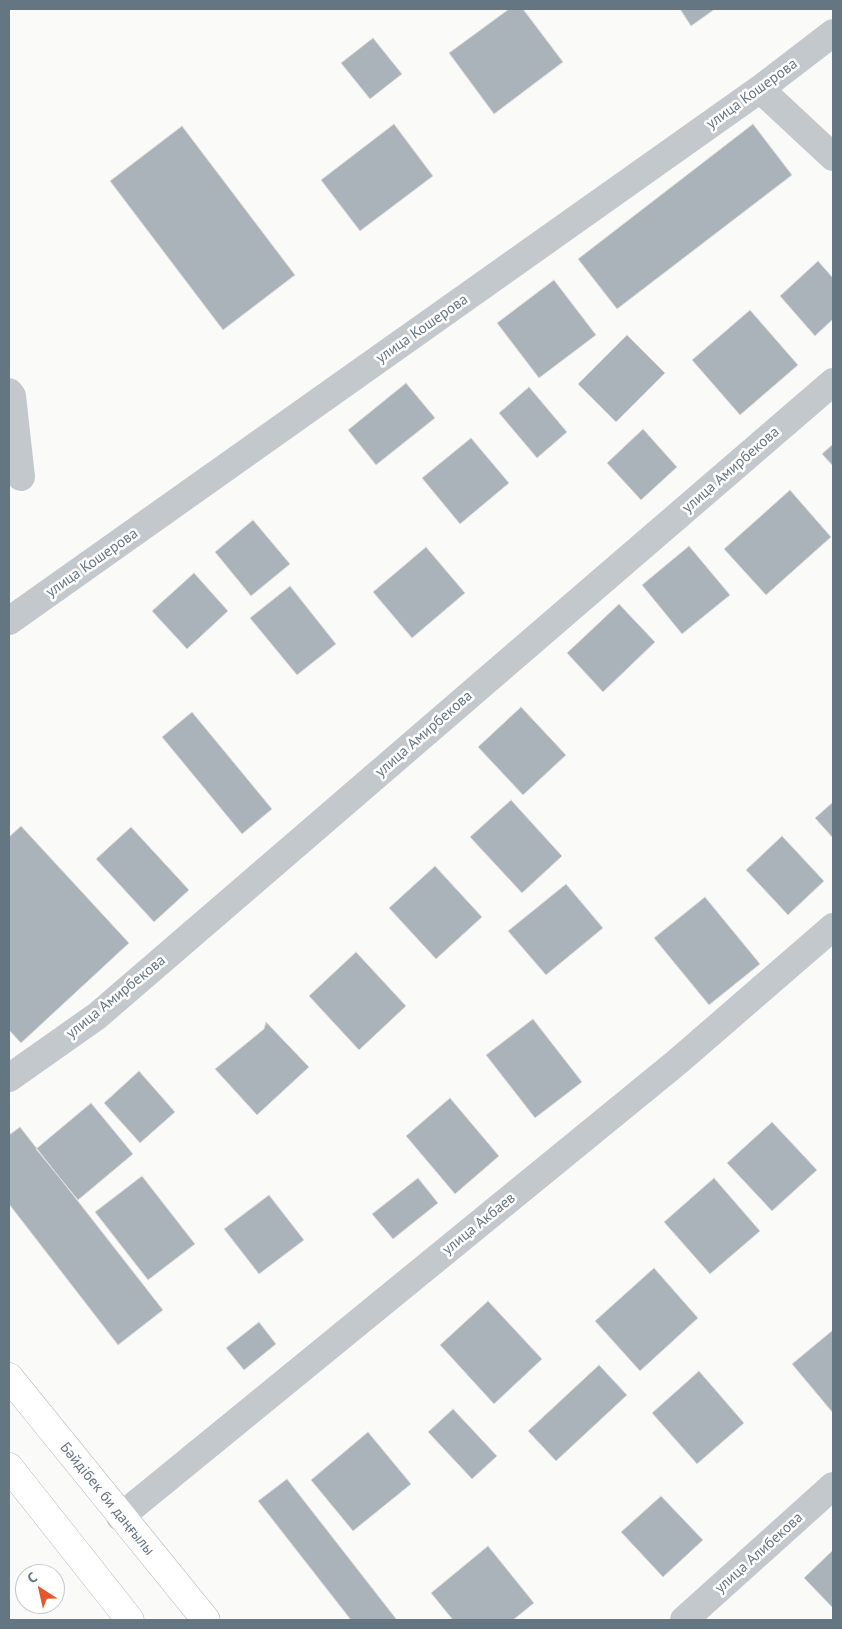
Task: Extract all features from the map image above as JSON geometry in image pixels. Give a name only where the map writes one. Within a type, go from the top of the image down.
[{"type":"main road","name":"Бәйдібек би даңғылы","points":[[9,1377],[120,1517],[206,1620]]},
{"type":"main road","points":[[9,1467],[130,1620]]},
{"type":"street","name":"улица Кошерова","points":[[9,621],[760,90],[833,33]]},
{"type":"street","points":[[760,90],[833,157]]},
{"type":"street","name":"улица Амирбекова","points":[[9,1078],[104,1010],[833,382]]},
{"type":"street","points":[[9,392],[12,396],[21,477]]},
{"type":"street","name":"улица Акбаев","points":[[120,1517],[676,1063],[833,927]]},
{"type":"street","name":"улица Алибекова","points":[[684,1620],[833,1486]]},
{"type":"building","points":[[509,9],[523,9],[563,62],[494,114],[449,53]]},
{"type":"building","points":[[680,9],[715,9],[691,26]]},
{"type":"building","points":[[373,38],[402,74],[370,99],[341,63]]},
{"type":"building","points":[[394,124],[433,176],[360,231],[321,180]]},
{"type":"building","points":[[753,124],[792,175],[617,309],[578,259]]},
{"type":"building","points":[[182,126],[295,275],[223,330],[110,181]]},
{"type":"building","points":[[818,261],[833,278],[833,319],[815,336],[780,296]]},
{"type":"building","points":[[554,280],[596,335],[539,378],[497,323]]},
{"type":"building","points":[[750,310],[798,365],[740,415],[692,360]]},
{"type":"building","points":[[627,335],[665,373],[616,422],[578,384]]},
{"type":"building","points":[[406,383],[435,418],[376,465],[348,430]]},
{"type":"building","points":[[529,387],[567,432],[537,458],[499,413]]},
{"type":"building","points":[[643,429],[677,467],[641,500],[607,463]]},
{"type":"building","points":[[471,438],[509,483],[460,524],[422,478]]},
{"type":"building","points":[[833,444],[833,466],[822,454]]},
{"type":"building","points":[[790,490],[831,537],[766,595],[724,549]]},
{"type":"building","points":[[253,520],[290,564],[251,596],[215,552]]},
{"type":"building","points":[[689,546],[730,595],[682,634],[642,585]]},
{"type":"building","points":[[426,547],[465,593],[412,638],[373,592]]},
{"type":"building","points":[[194,573],[228,611],[187,649],[152,611]]},
{"type":"building","points":[[290,586],[336,644],[297,675],[250,618]]},
{"type":"building","points":[[619,604],[655,642],[603,692],[567,653]]},
{"type":"building","points":[[521,707],[566,755],[523,795],[478,747]]},
{"type":"building","points":[[192,712],[272,809],[242,834],[162,737]]},
{"type":"building","points":[[511,800],[562,856],[522,893],[470,837]]},
{"type":"building","points":[[833,802],[833,838],[815,818]]},
{"type":"building","points":[[21,826],[129,943],[21,1043],[9,1030],[9,837]]},
{"type":"building","points":[[131,827],[189,890],[154,922],[96,859]]},
{"type":"building","points":[[782,836],[824,881],[788,915],[746,870]]},
{"type":"building","points":[[435,866],[482,917],[436,959],[389,908]]},
{"type":"building","points":[[566,884],[603,928],[546,975],[508,931]]},
{"type":"building","points":[[705,897],[760,964],[709,1005],[654,938]]},
{"type":"building","points":[[356,952],[406,1006],[359,1050],[309,996]]},
{"type":"building","points":[[533,1019],[582,1082],[535,1118],[486,1055]]},
{"type":"building","points":[[266,1022],[309,1067],[257,1115],[215,1069],[264,1029]]},
{"type":"building","points":[[139,1071],[175,1112],[140,1143],[104,1103]]},
{"type":"building","points":[[450,1098],[499,1156],[455,1194],[406,1136]]},
{"type":"building","points":[[91,1103],[133,1154],[78,1200],[36,1149]]},
{"type":"building","points":[[772,1122],[817,1170],[772,1211],[727,1163]]},
{"type":"building","points":[[20,1127],[163,1310],[118,1345],[9,1204],[9,1135]]},
{"type":"building","points":[[142,1176],[195,1244],[148,1280],[95,1212]]},
{"type":"building","points":[[418,1178],[438,1203],[393,1239],[372,1214]]},
{"type":"building","points":[[714,1178],[760,1231],[710,1274],[664,1222]]},
{"type":"building","points":[[269,1195],[304,1240],[259,1274],[224,1229]]},
{"type":"building","points":[[654,1268],[698,1318],[640,1371],[595,1321]]},
{"type":"building","points":[[488,1301],[542,1359],[494,1404],[440,1345]]},
{"type":"building","points":[[259,1322],[276,1344],[244,1370],[226,1348]]},
{"type":"building","points":[[833,1330],[833,1413],[792,1364]]},
{"type":"building","points":[[599,1365],[627,1395],[556,1461],[528,1431]]},
{"type":"building","points":[[699,1371],[744,1423],[697,1464],[652,1413]]},
{"type":"building","points":[[453,1409],[497,1456],[472,1479],[428,1432]]},
{"type":"building","points":[[368,1432],[411,1484],[353,1531],[311,1480]]},
{"type":"building","points":[[287,1479],[397,1620],[351,1620],[258,1501]]},
{"type":"building","points":[[661,1496],[703,1540],[663,1577],[621,1532]]},
{"type":"building","points":[[488,1546],[534,1603],[513,1620],[453,1620],[431,1593]]},
{"type":"building","points":[[833,1550],[833,1608],[804,1578]]}]
